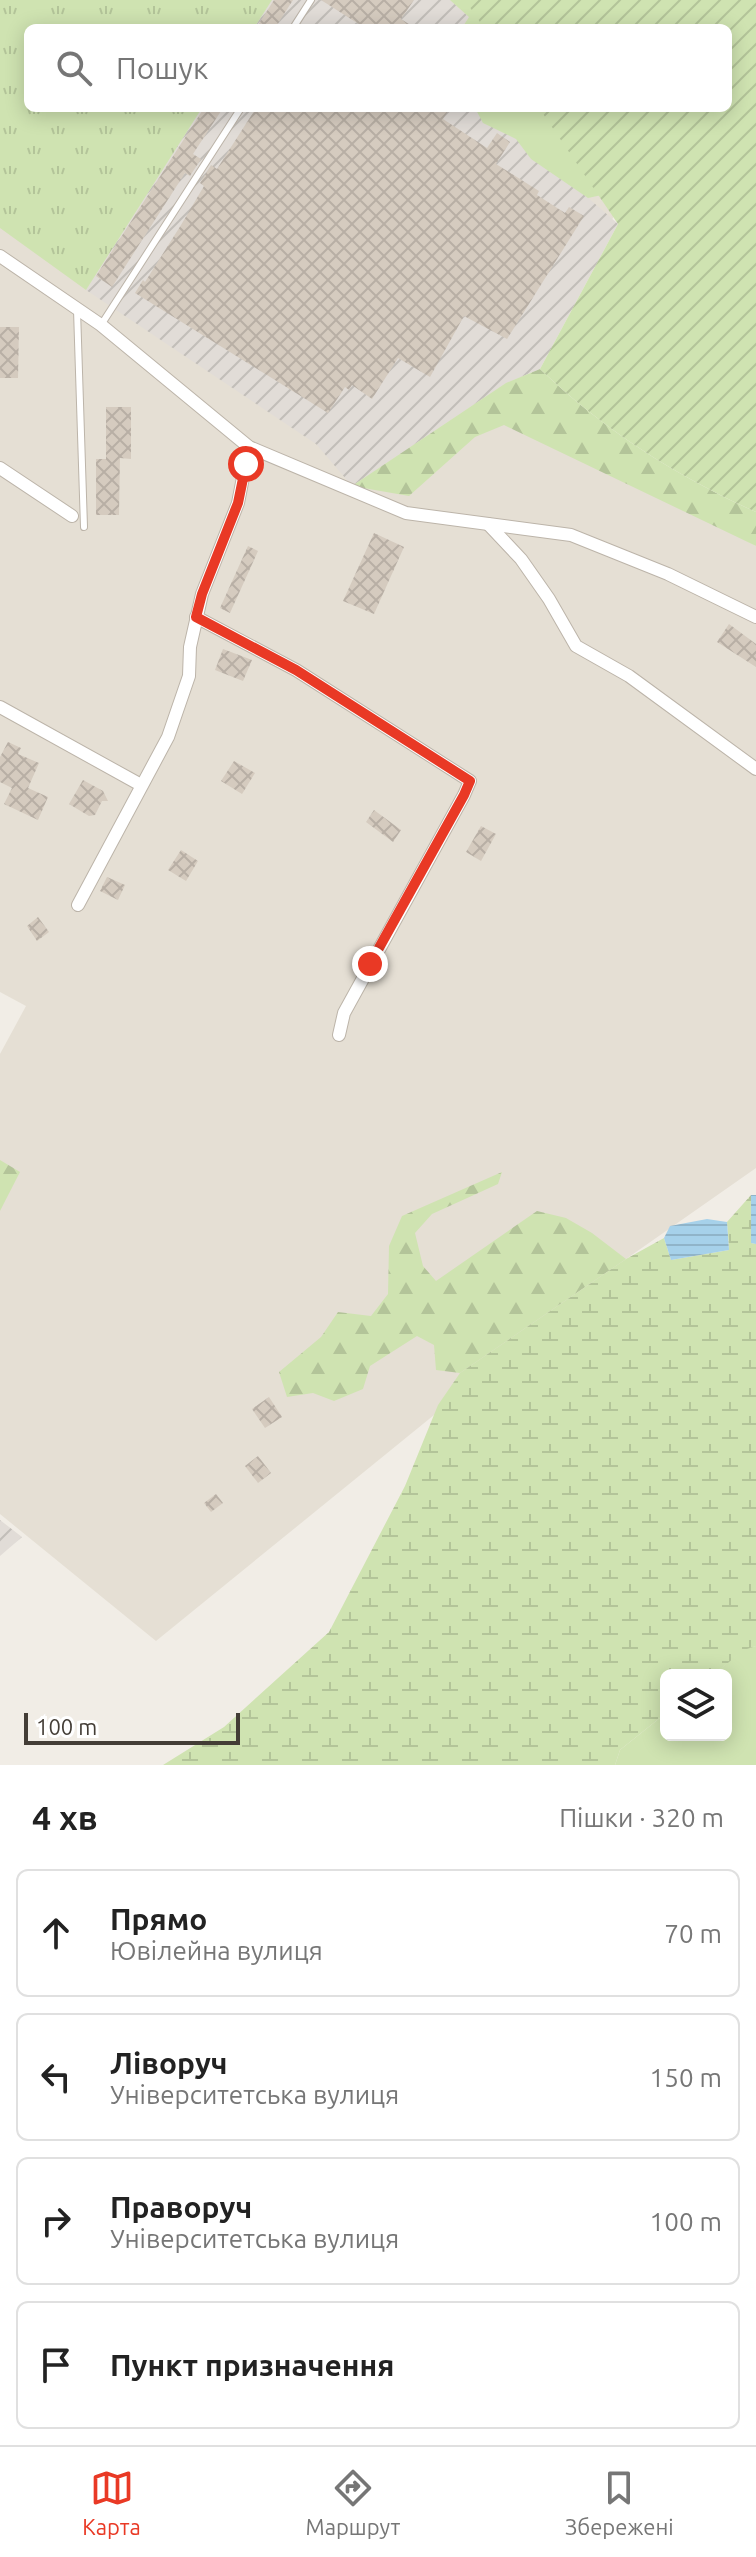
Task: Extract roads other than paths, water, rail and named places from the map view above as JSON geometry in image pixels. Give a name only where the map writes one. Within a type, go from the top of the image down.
[{"type":"street","points":[[0,256],[101,325],[249,447],[406,513],[571,535],[668,574],[756,617]]},
{"type":"street","points":[[78,905],[168,737],[189,676],[190,647],[202,594],[238,503],[249,447]]},
{"type":"street","points":[[0,468],[72,516]]},
{"type":"street","points":[[488,524],[521,559],[576,646],[629,676],[756,769]]},
{"type":"street","points":[[196,617],[296,670],[470,781],[344,1013],[339,1035]]},
{"type":"street","points":[[0,707],[141,785]]},
{"type":"lane","points":[[296,24],[311,0]]},
{"type":"lane","points":[[101,325],[238,112]]},
{"type":"lane","points":[[77,308],[84,527]]},
{"type":"water","points":[[751,1195],[756,1195],[756,1244],[751,1243]]},
{"type":"water","points":[[707,1219],[727,1222],[729,1250],[671,1260],[664,1238],[670,1226]]}]
